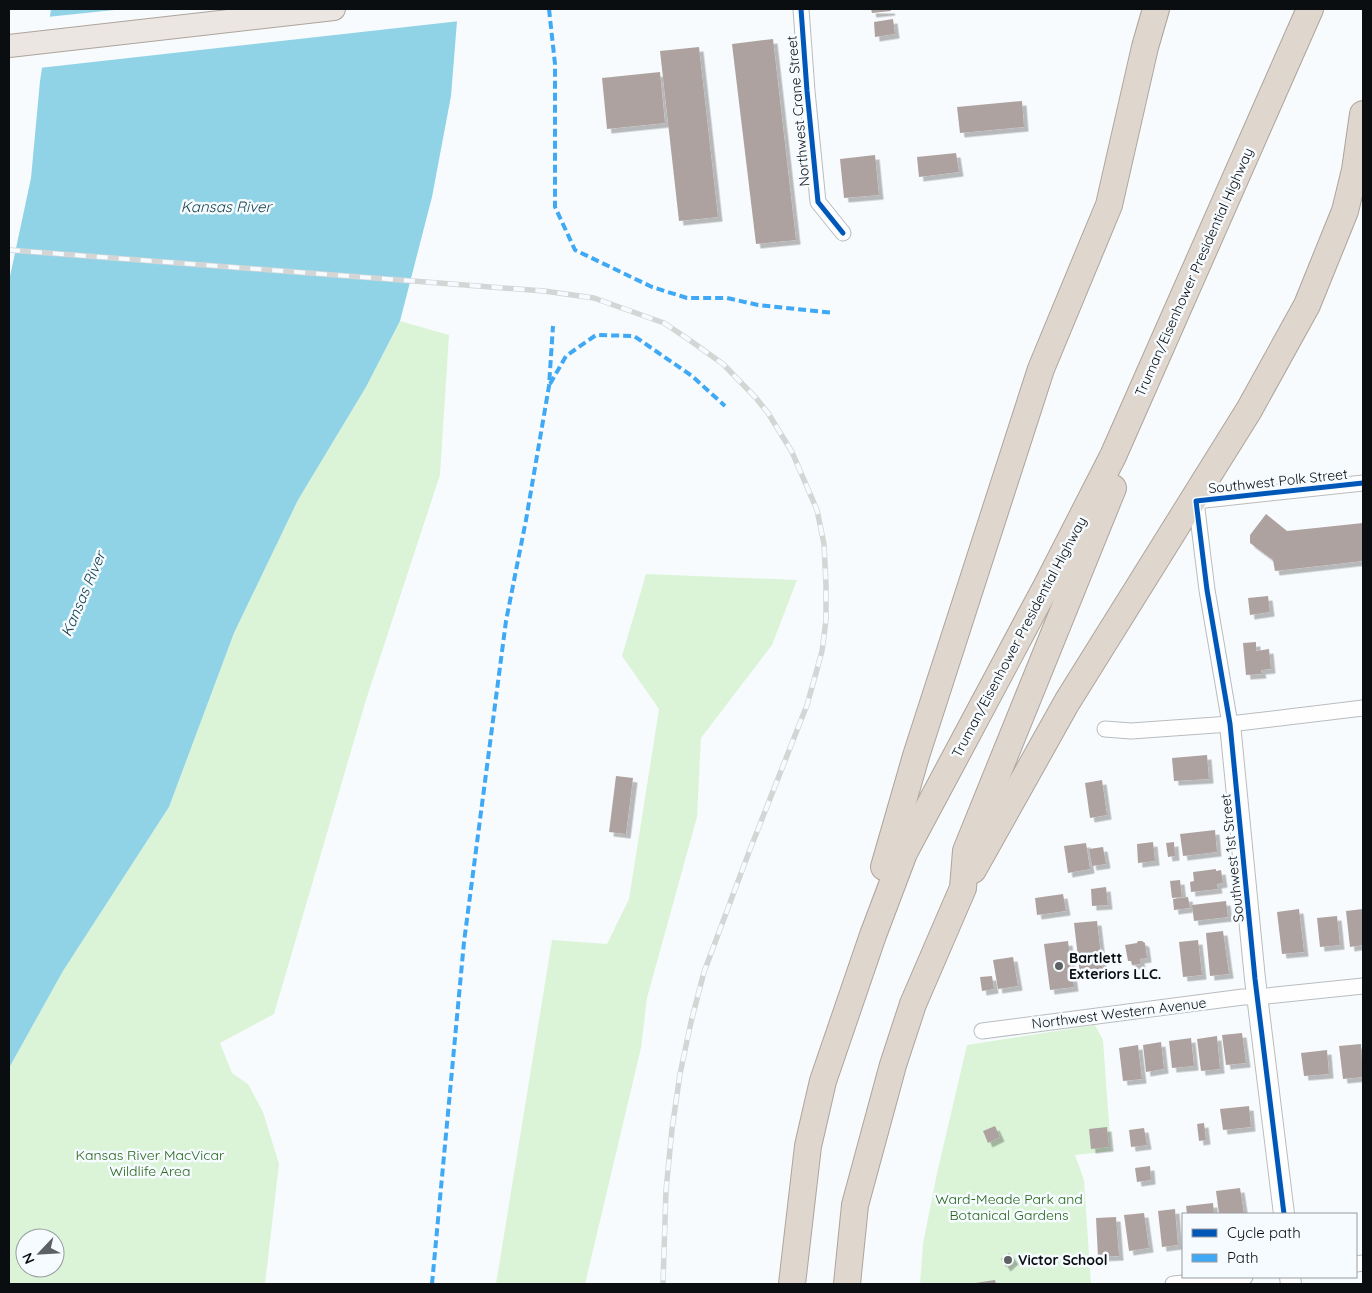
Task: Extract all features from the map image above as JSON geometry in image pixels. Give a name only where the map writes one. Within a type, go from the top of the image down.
[{"type":"highway","name":"Truman/Eisenhower Presidential Highway","points":[[847,1284],[854,1206],[912,1004],[963,888],[966,851],[1119,458],[1310,9]]},
{"type":"highway","name":"Truman/Eisenhower Presidential Highway","points":[[792,1284],[808,1146],[823,1081],[842,1023],[904,853],[1047,585],[1162,386],[1328,9]]},
{"type":"highway","points":[[842,1023],[916,756],[1038,379],[1109,205],[1150,15]]},
{"type":"highway","points":[[963,888],[1067,702],[1249,410],[1307,305],[1345,211],[1355,170],[1363,114]]},
{"type":"main road","points":[[9,46],[334,9]]},
{"type":"street","name":"Northwest Crane Street","points":[[801,9],[818,202],[843,233]]},
{"type":"street","name":"Southwest Polk Street","points":[[1196,501],[1363,483]]},
{"type":"street","name":"Southwest 1st Street","points":[[1196,501],[1207,590],[1230,724],[1258,997],[1284,1213]]},
{"type":"street","points":[[1105,729],[1131,731],[1230,724],[1363,708]]},
{"type":"street","name":"Northwest Western Avenue","points":[[982,1031],[1243,997],[1363,986]]},
{"type":"street","points":[[1173,1284],[1235,1278]]},
{"type":"green space","name":"Kansas River MacVicar Wildlife Area","points":[[400,321],[449,335],[440,475],[366,700],[274,1014],[220,1043],[232,1073],[248,1084],[263,1112],[279,1164],[265,1284],[9,1284],[9,1068],[63,971],[169,807],[234,633],[298,500],[366,387]]},
{"type":"green space","points":[[646,574],[797,580],[772,645],[701,738],[697,817],[647,998],[641,1048],[585,1284],[496,1284],[552,940],[607,944],[629,899],[659,709],[622,656]]},
{"type":"green space","name":"Ward-Meade Park and Botanical Gardens","points":[[1095,1025],[1103,1040],[1111,1151],[1075,1155],[1084,1180],[1091,1284],[920,1284],[923,1244],[937,1173],[967,1045]]},
{"type":"water","name":"Kansas River","points":[[51,9],[458,9],[451,96],[432,197],[400,321],[366,387],[298,500],[234,633],[169,807],[63,971],[9,1068],[9,281],[31,178],[40,81]]},
{"type":"pier","points":[[124,9],[461,9],[460,21],[39,68],[47,17]]},
{"type":"building","points":[[871,9],[890,9],[891,11],[872,13]]},
{"type":"building","points":[[893,19],[895,34],[875,37],[874,22]]},
{"type":"building","points":[[773,39],[796,240],[756,244],[732,44]]},
{"type":"building","points":[[699,47],[718,217],[679,221],[660,51]]},
{"type":"building","points":[[660,72],[665,123],[607,129],[602,78]]},
{"type":"building","points":[[1022,101],[1024,127],[960,133],[957,107]]},
{"type":"building","points":[[956,153],[959,172],[919,177],[917,157]]},
{"type":"building","points":[[875,155],[879,195],[844,198],[840,159]]},
{"type":"building","points":[[1266,514],[1287,531],[1363,523],[1363,561],[1275,571],[1273,560],[1250,543],[1250,535]]},
{"type":"building","points":[[1268,596],[1270,612],[1250,615],[1248,598]]},
{"type":"building","points":[[1256,642],[1256,651],[1269,649],[1271,669],[1261,670],[1262,674],[1246,675],[1243,643]]},
{"type":"building","points":[[1207,755],[1209,779],[1174,781],[1172,758]]},
{"type":"building","points":[[616,776],[633,778],[626,834],[609,832]]},
{"type":"building","points":[[1102,780],[1107,815],[1090,818],[1085,783]]},
{"type":"building","points":[[1215,830],[1217,852],[1183,856],[1180,834]]},
{"type":"building","points":[[1153,842],[1155,861],[1138,863],[1137,844]]},
{"type":"building","points":[[1174,842],[1175,856],[1168,857],[1166,843]]},
{"type":"building","points":[[1086,843],[1090,869],[1068,873],[1064,846]]},
{"type":"building","points":[[1103,847],[1106,864],[1092,866],[1089,849]]},
{"type":"building","points":[[1216,869],[1216,871],[1221,870],[1223,883],[1217,884],[1218,889],[1191,892],[1190,882],[1194,881],[1193,872]]},
{"type":"building","points":[[1180,880],[1182,897],[1172,898],[1170,881]]},
{"type":"building","points":[[1106,887],[1108,905],[1092,906],[1091,889]]},
{"type":"building","points":[[1063,894],[1066,911],[1037,915],[1035,898]]},
{"type":"building","points":[[1188,897],[1190,908],[1174,910],[1173,899]]},
{"type":"building","points":[[1226,901],[1228,917],[1194,921],[1192,905]]},
{"type":"building","points":[[1299,909],[1304,952],[1282,954],[1277,912]]},
{"type":"building","points":[[1363,909],[1363,945],[1350,947],[1346,911]]},
{"type":"building","points":[[1337,916],[1340,945],[1320,947],[1317,918]]},
{"type":"building","points":[[1097,921],[1103,972],[1080,975],[1074,923]]},
{"type":"building","points":[[1223,931],[1229,974],[1210,976],[1206,933]]},
{"type":"building","points":[[1198,940],[1202,975],[1183,977],[1179,942]]},
{"type":"building","name":"Bartlett Exteriors LLC.","points":[[1068,941],[1074,987],[1050,990],[1044,944]]},
{"type":"building","points":[[1138,941],[1145,943],[1147,958],[1140,959],[1141,964],[1132,965],[1131,961],[1128,961],[1125,945],[1137,943]]},
{"type":"building","points":[[1013,957],[1018,986],[998,989],[993,960]]},
{"type":"building","points":[[992,976],[994,989],[982,991],[980,977]]},
{"type":"building","points":[[1242,1033],[1246,1063],[1226,1065],[1222,1035]]},
{"type":"building","points":[[1217,1036],[1220,1069],[1201,1071],[1197,1039]]},
{"type":"building","points":[[1191,1038],[1194,1066],[1172,1068],[1169,1041]]},
{"type":"building","points":[[1161,1042],[1164,1069],[1146,1072],[1143,1045]]},
{"type":"building","points":[[1361,1044],[1363,1077],[1343,1079],[1339,1046]]},
{"type":"building","points":[[1138,1045],[1142,1079],[1123,1081],[1119,1048]]},
{"type":"building","points":[[1327,1050],[1329,1074],[1304,1076],[1301,1053]]},
{"type":"building","points":[[1249,1106],[1251,1127],[1223,1130],[1220,1109]]},
{"type":"building","points":[[1204,1123],[1206,1140],[1199,1141],[1197,1124]]},
{"type":"building","points":[[995,1126],[1000,1137],[988,1143],[983,1131]]},
{"type":"building","points":[[1107,1127],[1109,1147],[1091,1149],[1089,1129]]},
{"type":"building","points":[[1144,1128],[1147,1145],[1131,1147],[1129,1130]]},
{"type":"building","points":[[1150,1166],[1151,1180],[1137,1182],[1135,1168]]},
{"type":"building","points":[[1240,1188],[1244,1213],[1219,1213],[1216,1191]]},
{"type":"building","points":[[1213,1203],[1214,1213],[1187,1213],[1186,1206]]},
{"type":"building","points":[[1175,1209],[1178,1245],[1162,1247],[1158,1211]]},
{"type":"building","points":[[1144,1213],[1149,1248],[1129,1251],[1124,1215]]},
{"type":"building","points":[[1116,1217],[1119,1256],[1098,1257],[1096,1218]]},
{"type":"building","name":"Victor School","points":[[1009,1253],[1014,1260],[1006,1267],[1001,1259]]},
{"type":"building","points":[[995,1280],[996,1284],[975,1284],[975,1283]]},
{"type":"railway","points":[[9,250],[544,291],[594,298],[664,323],[723,364],[768,413],[792,452],[817,510],[824,544],[826,620],[822,651],[807,705],[704,972],[691,1022],[680,1074],[672,1129],[666,1190],[663,1284]]},
{"type":"marked path","points":[[549,9],[555,64],[555,207],[575,250],[652,287],[687,298],[727,298],[758,305],[834,313]]},
{"type":"marked path","points":[[432,1284],[464,942],[506,621],[549,386],[553,326]]},
{"type":"marked path","points":[[550,384],[566,356],[596,335],[634,336],[692,376],[725,406]]},
{"type":"cycle path","points":[[801,9],[818,202],[843,233]]},
{"type":"cycle path","points":[[1284,1213],[1255,979],[1230,724],[1207,590],[1196,501],[1363,483]]},
{"type":"place","name":"Bartlett Exteriors LLC.","points":[[1059,966]]},
{"type":"place","name":"Victor School","points":[[1008,1260]]}]
